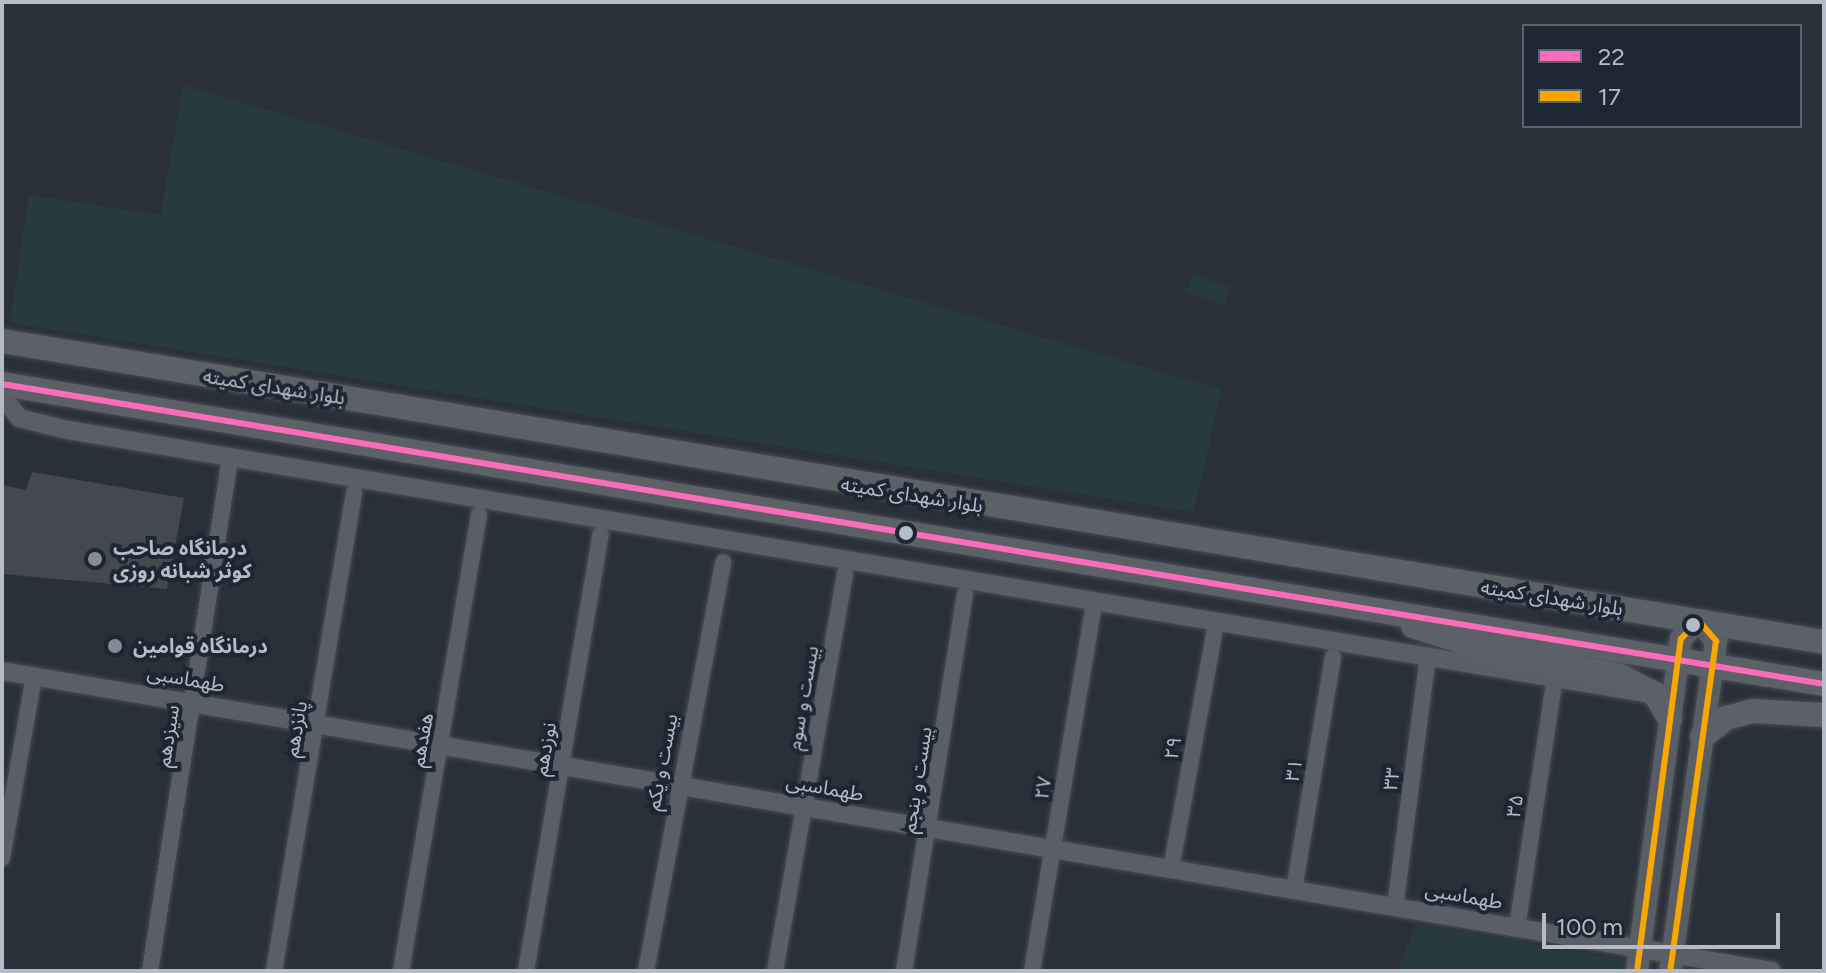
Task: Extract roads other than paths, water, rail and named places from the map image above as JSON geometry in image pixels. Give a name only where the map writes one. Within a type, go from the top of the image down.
[{"type":"main road","name":"بلوار شهدای کمیته","points":[[2,341],[1824,642]]},
{"type":"main road","name":"بلوار شهدای کمیته","points":[[2,384],[1394,615],[1713,662],[1824,684]]},
{"type":"main road","points":[[1394,615],[1445,640],[1618,675],[1655,694],[1670,719]]},
{"type":"main road","points":[[1639,960],[1681,639],[1698,620],[1716,641],[1672,962]]},
{"type":"main road","points":[[1702,737],[1726,718],[1753,711],[1824,715]]},
{"type":"street","points":[[2,396],[32,423],[230,459],[1655,694]]},
{"type":"street","name":"سیزدهم","points":[[150,971],[230,459]]},
{"type":"street","name":"پانزدهم","points":[[274,971],[318,724],[354,493]]},
{"type":"street","name":"هفدهم","points":[[401,971],[479,515]]},
{"type":"street","name":"نوزدهم","points":[[526,971],[601,534]]},
{"type":"street","name":"بیست و یکم","points":[[646,971],[677,785],[723,562]]},
{"type":"street","name":"بیست و سوم","points":[[775,971],[845,573]]},
{"type":"street","name":"بیست و پنجم","points":[[904,971],[930,828],[965,595]]},
{"type":"street","name":"۲۷","points":[[1032,971],[1093,611]]},
{"type":"street","name":"۲۹","points":[[1171,869],[1214,634]]},
{"type":"street","name":"۳۱","points":[[1294,890],[1333,657]]},
{"type":"street","name":"۳۳","points":[[1395,907],[1428,657]]},
{"type":"street","name":"طهماسبی","points":[[2,671],[1517,928],[1639,960],[1672,962]]},
{"type":"street","points":[[2,858],[34,676]]},
{"type":"street","name":"۳۵","points":[[1517,928],[1553,690]]},
{"type":"street","points":[[1672,962],[1772,971]]},
{"type":"place","name":"درمانگاه صاحب کوثر شبانه روزی","points":[[95,559]]},
{"type":"place","name":"درمانگاه قوامین","points":[[115,646]]}]
